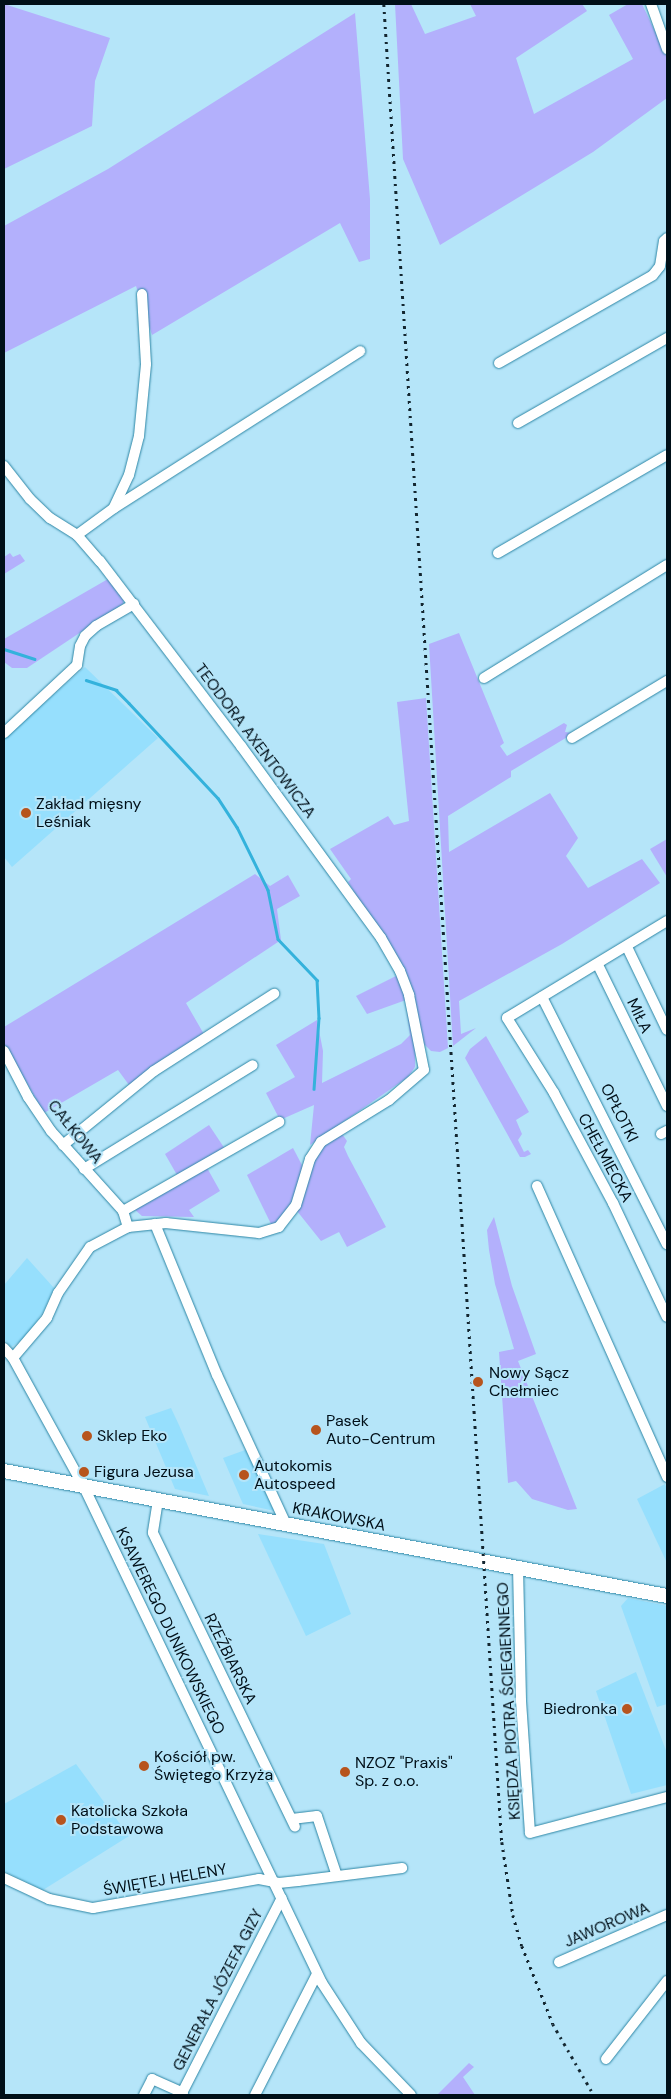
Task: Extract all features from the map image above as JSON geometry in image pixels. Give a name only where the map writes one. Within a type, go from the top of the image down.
[{"type":"main road","name":"KRAKOWSKA","points":[[4,1471],[667,1596]]},
{"type":"street","points":[[651,4],[667,49]]},
{"type":"street","points":[[499,363],[654,275],[660,266],[664,241],[667,238]]},
{"type":"street","points":[[114,508],[128,475],[139,436],[146,364],[142,294]]},
{"type":"street","points":[[518,423],[667,338]]},
{"type":"street","points":[[77,536],[114,508],[360,350]]},
{"type":"street","points":[[498,553],[667,455]]},
{"type":"street","name":"TEODORA AXENTOWICZA","points":[[4,466],[30,499],[50,518],[77,536],[134,604],[287,808],[392,955],[409,995],[424,1070],[389,1100],[321,1142],[310,1159],[296,1205],[279,1227],[259,1233],[155,1224]]},
{"type":"street","points":[[484,678],[667,565]]},
{"type":"street","points":[[4,733],[78,665],[80,646],[85,636],[96,626],[134,604]]},
{"type":"street","points":[[572,738],[667,681]]},
{"type":"street","points":[[542,996],[598,965],[667,921]]},
{"type":"street","points":[[627,947],[667,1030]]},
{"type":"street","name":"MIŁA","points":[[598,965],[667,1106]]},
{"type":"street","points":[[63,1145],[154,1071],[274,994]]},
{"type":"street","name":"CHEŁMIECKA","points":[[542,996],[507,1018],[554,1092],[613,1203],[667,1318]]},
{"type":"street","name":"OPŁOTKI","points":[[542,996],[667,1244]]},
{"type":"street","name":"CAŁKOWA","points":[[4,1051],[28,1097],[63,1145],[123,1211],[128,1227]]},
{"type":"street","points":[[84,1168],[253,1065]]},
{"type":"street","points":[[123,1211],[279,1122]]},
{"type":"street","points":[[537,1186],[667,1477]]},
{"type":"street","points":[[13,1358],[47,1318],[58,1293],[90,1247],[128,1227],[155,1224],[217,1376],[286,1524]]},
{"type":"street","name":"KSAWEREGO DUNIKOWSKIEGO","points":[[4,1348],[13,1358],[84,1487],[275,1881],[317,1974],[361,2043],[411,2095]]},
{"type":"street","name":"RZEŹBIARSKA","points":[[158,1500],[153,1533],[293,1823],[317,1816],[337,1876]]},
{"type":"street","name":"KSIĘDZA PIOTRA ŚCIEGIENNEGO","points":[[518,1568],[521,1701],[530,1833],[667,1798]]},
{"type":"street","name":"ŚWIĘTEJ HELENY","points":[[4,1878],[56,1901],[93,1908],[260,1879],[275,1881],[402,1868]]},
{"type":"street","name":"GENERAŁA JÓZEFA GIZY","points":[[182,2094],[282,1898]]},
{"type":"street","name":"JAWOROWA","points":[[559,1962],[667,1916]]},
{"type":"street","points":[[255,2095],[317,1974]]},
{"type":"street","points":[[606,2059],[667,1981]]},
{"type":"street","points":[[144,2095],[152,2079],[182,2094]]},
{"type":"shaded area","points":[[4,4],[110,38],[95,81],[92,126],[4,169]]},
{"type":"shaded area","points":[[395,4],[411,4],[425,34],[476,16],[470,4],[582,4],[587,11],[516,58],[534,114],[633,59],[609,15],[628,4],[642,4],[667,57],[667,98],[593,152],[440,245],[403,159]]},
{"type":"shaded area","points":[[355,13],[370,199],[370,259],[359,262],[340,223],[152,335],[136,286],[4,353],[4,226],[108,169]]},
{"type":"shaded area","points":[[10,553],[13,557],[20,554],[25,561],[4,574],[4,557]]},
{"type":"shaded area","points":[[108,579],[124,597],[123,604],[27,668],[12,668],[4,662],[4,639]]},
{"type":"shaded area","points":[[459,633],[504,743],[500,746],[507,756],[564,723],[567,725],[565,732],[574,733],[511,771],[511,777],[448,816],[449,852],[550,793],[578,838],[566,856],[588,888],[642,859],[660,883],[562,944],[459,1001],[461,1034],[476,1028],[453,1046],[429,644]]},
{"type":"shaded area","points":[[85,667],[158,738],[12,867],[4,857],[4,739]]},
{"type":"shaded area","points":[[426,698],[448,1048],[440,1052],[431,1051],[423,1043],[410,985],[348,882],[351,879],[330,849],[388,816],[394,825],[409,821],[397,702]]},
{"type":"shaded area","points":[[667,839],[667,877],[650,849]]},
{"type":"shaded area","points":[[255,874],[270,886],[288,875],[300,896],[277,909],[281,940],[186,1003],[205,1036],[129,1085],[118,1070],[44,1113],[4,1043],[4,1027]]},
{"type":"shaded area","points":[[398,975],[406,1000],[367,1014],[356,996]]},
{"type":"shaded area","points":[[406,1005],[415,1050],[415,1067],[408,1077],[310,1145],[314,1105],[280,1120],[266,1093],[295,1077],[276,1045],[317,1020],[323,1051],[322,1083],[401,1044],[410,1035]]},
{"type":"shaded area","points":[[486,1036],[529,1112],[516,1120],[522,1134],[518,1140],[524,1152],[528,1150],[531,1154],[525,1157],[520,1157],[465,1058],[470,1049]]},
{"type":"shaded area","points":[[209,1125],[225,1149],[177,1175],[165,1154]]},
{"type":"shaded area","points":[[340,1131],[347,1141],[344,1147],[348,1156],[386,1227],[347,1247],[339,1232],[321,1241],[297,1211],[317,1152]]},
{"type":"shaded area","points":[[293,1148],[303,1167],[293,1201],[286,1216],[272,1226],[247,1175]]},
{"type":"shaded area","points":[[206,1166],[220,1191],[189,1210],[194,1217],[142,1216],[134,1209]]},
{"type":"shaded area","points":[[494,1217],[512,1286],[536,1354],[518,1361],[577,1509],[568,1510],[532,1499],[516,1481],[508,1483],[499,1352],[514,1349],[495,1284],[489,1250],[487,1230]]},
{"type":"shaded area","points":[[27,1258],[54,1288],[43,1312],[25,1338],[11,1347],[4,1339],[4,1285]]},
{"type":"shaded area","points":[[171,1408],[209,1496],[175,1489],[145,1417]]},
{"type":"shaded area","points":[[248,1449],[275,1511],[243,1504],[223,1458]]},
{"type":"shaded area","points":[[665,1484],[667,1489],[667,1563],[637,1499]]},
{"type":"shaded area","points":[[258,1534],[324,1544],[351,1614],[306,1636]]},
{"type":"shaded area","points":[[628,1598],[667,1606],[667,1704],[657,1707],[621,1606]]},
{"type":"shaded area","points":[[636,1672],[667,1753],[667,1785],[631,1794],[596,1691]]},
{"type":"shaded area","name":"Katolicka Szkoła Podstawowa","points":[[76,1764],[129,1836],[43,1890],[4,1871],[4,1804]]},
{"type":"shaded area","points":[[469,2063],[474,2067],[463,2077],[475,2095],[437,2095]]},
{"type":"waterway","points":[[4,649],[34,659]]},
{"type":"waterway","points":[[86,680],[116,690],[218,798],[237,827],[268,890],[278,939],[317,980],[319,1018],[314,1089]]},
{"type":"railway","points":[[384,4],[502,1842],[513,1915],[522,1946],[553,2024],[594,2095]]},
{"type":"place","name":"Zakład mięsny Leśniak","points":[[26,813]]},
{"type":"place","name":"Nowy Sącz Chełmiec","points":[[478,1382]]},
{"type":"place","name":"Pasek Auto-Centrum","points":[[316,1430]]},
{"type":"place","name":"Sklep Eko","points":[[87,1436]]},
{"type":"place","name":"Figura Jezusa","points":[[84,1472]]},
{"type":"place","name":"Autokomis Autospeed","points":[[244,1475]]},
{"type":"place","name":"Biedronka","points":[[627,1709]]},
{"type":"place","name":"Kościół pw. Świętego Krzyża","points":[[144,1766]]},
{"type":"place","name":"NZOZ \"Praxis\" Sp. z o.o.","points":[[345,1772]]},
{"type":"place","name":"Katolicka Szkoła Podstawowa","points":[[61,1820]]}]
